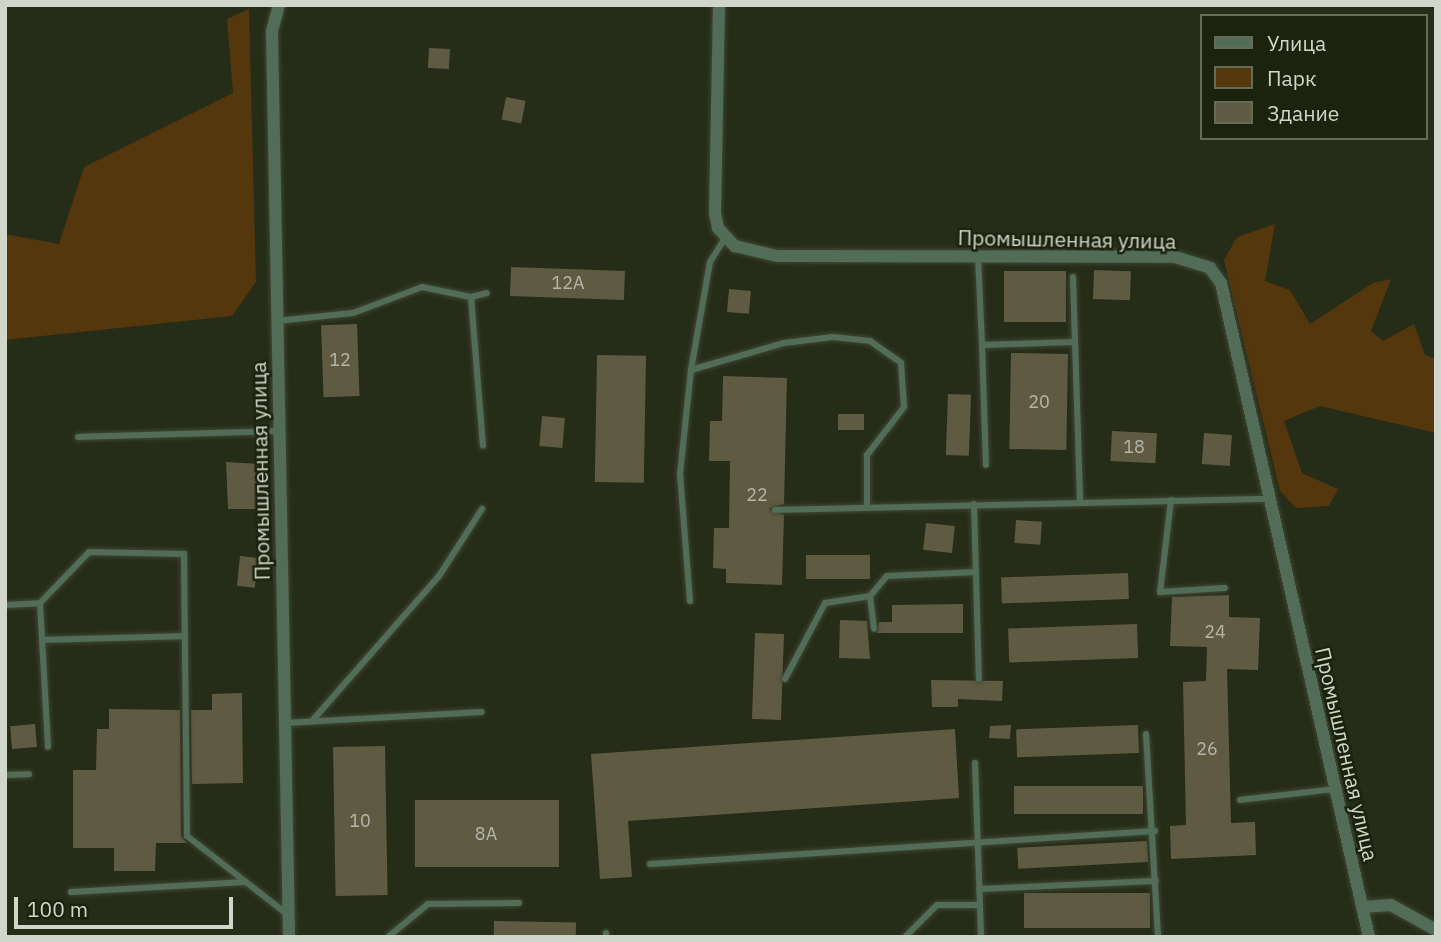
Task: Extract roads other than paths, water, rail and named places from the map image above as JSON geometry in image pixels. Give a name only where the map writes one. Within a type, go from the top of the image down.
[{"type":"street","name":"Промышленная улица","points":[[279,5],[272,32],[289,937]]},
{"type":"street","points":[[719,5],[715,213],[725,238]]},
{"type":"street","name":"Промышленная улица","points":[[725,238],[747,252],[777,256],[1175,257],[1210,268],[1228,303],[1269,499],[1368,937]]},
{"type":"street","points":[[1362,906],[1391,905],[1436,930]]},
{"type":"lane","points":[[690,601],[680,474],[691,370],[710,262],[725,238]]},
{"type":"lane","points":[[978,256],[986,465]]},
{"type":"lane","points":[[1073,278],[1080,501]]},
{"type":"lane","points":[[277,320],[352,313],[422,287],[471,297],[487,293]]},
{"type":"lane","points":[[471,297],[483,446]]},
{"type":"lane","points":[[691,370],[822,338],[870,341],[893,353],[904,373],[904,407],[867,455],[867,507]]},
{"type":"lane","points":[[982,345],[1075,342]]},
{"type":"lane","points":[[78,437],[279,431]]},
{"type":"lane","points":[[775,510],[1080,501],[1269,499]]},
{"type":"lane","points":[[1171,500],[1160,592],[1225,587]]},
{"type":"lane","points":[[974,504],[979,679]]},
{"type":"lane","points":[[312,721],[439,576],[482,509]]},
{"type":"lane","points":[[5,604],[40,603],[89,552],[184,554],[187,836],[288,915]]},
{"type":"lane","points":[[785,679],[825,603],[870,596],[887,576],[976,572]]},
{"type":"lane","points":[[870,596],[874,629]]},
{"type":"lane","points":[[40,603],[48,747]]},
{"type":"lane","points":[[42,639],[185,636]]},
{"type":"lane","points":[[284,723],[482,712]]},
{"type":"lane","points":[[1146,734],[1155,831],[1158,937]]},
{"type":"lane","points":[[975,763],[981,839],[981,937]]},
{"type":"lane","points":[[5,775],[29,774]]},
{"type":"lane","points":[[1240,800],[1335,789]]},
{"type":"lane","points":[[650,863],[981,839],[1155,831]]},
{"type":"lane","points":[[979,890],[1156,881]]},
{"type":"lane","points":[[71,892],[246,882]]},
{"type":"lane","points":[[388,937],[428,904],[519,903]]},
{"type":"lane","points":[[905,937],[937,905],[980,905]]}]
